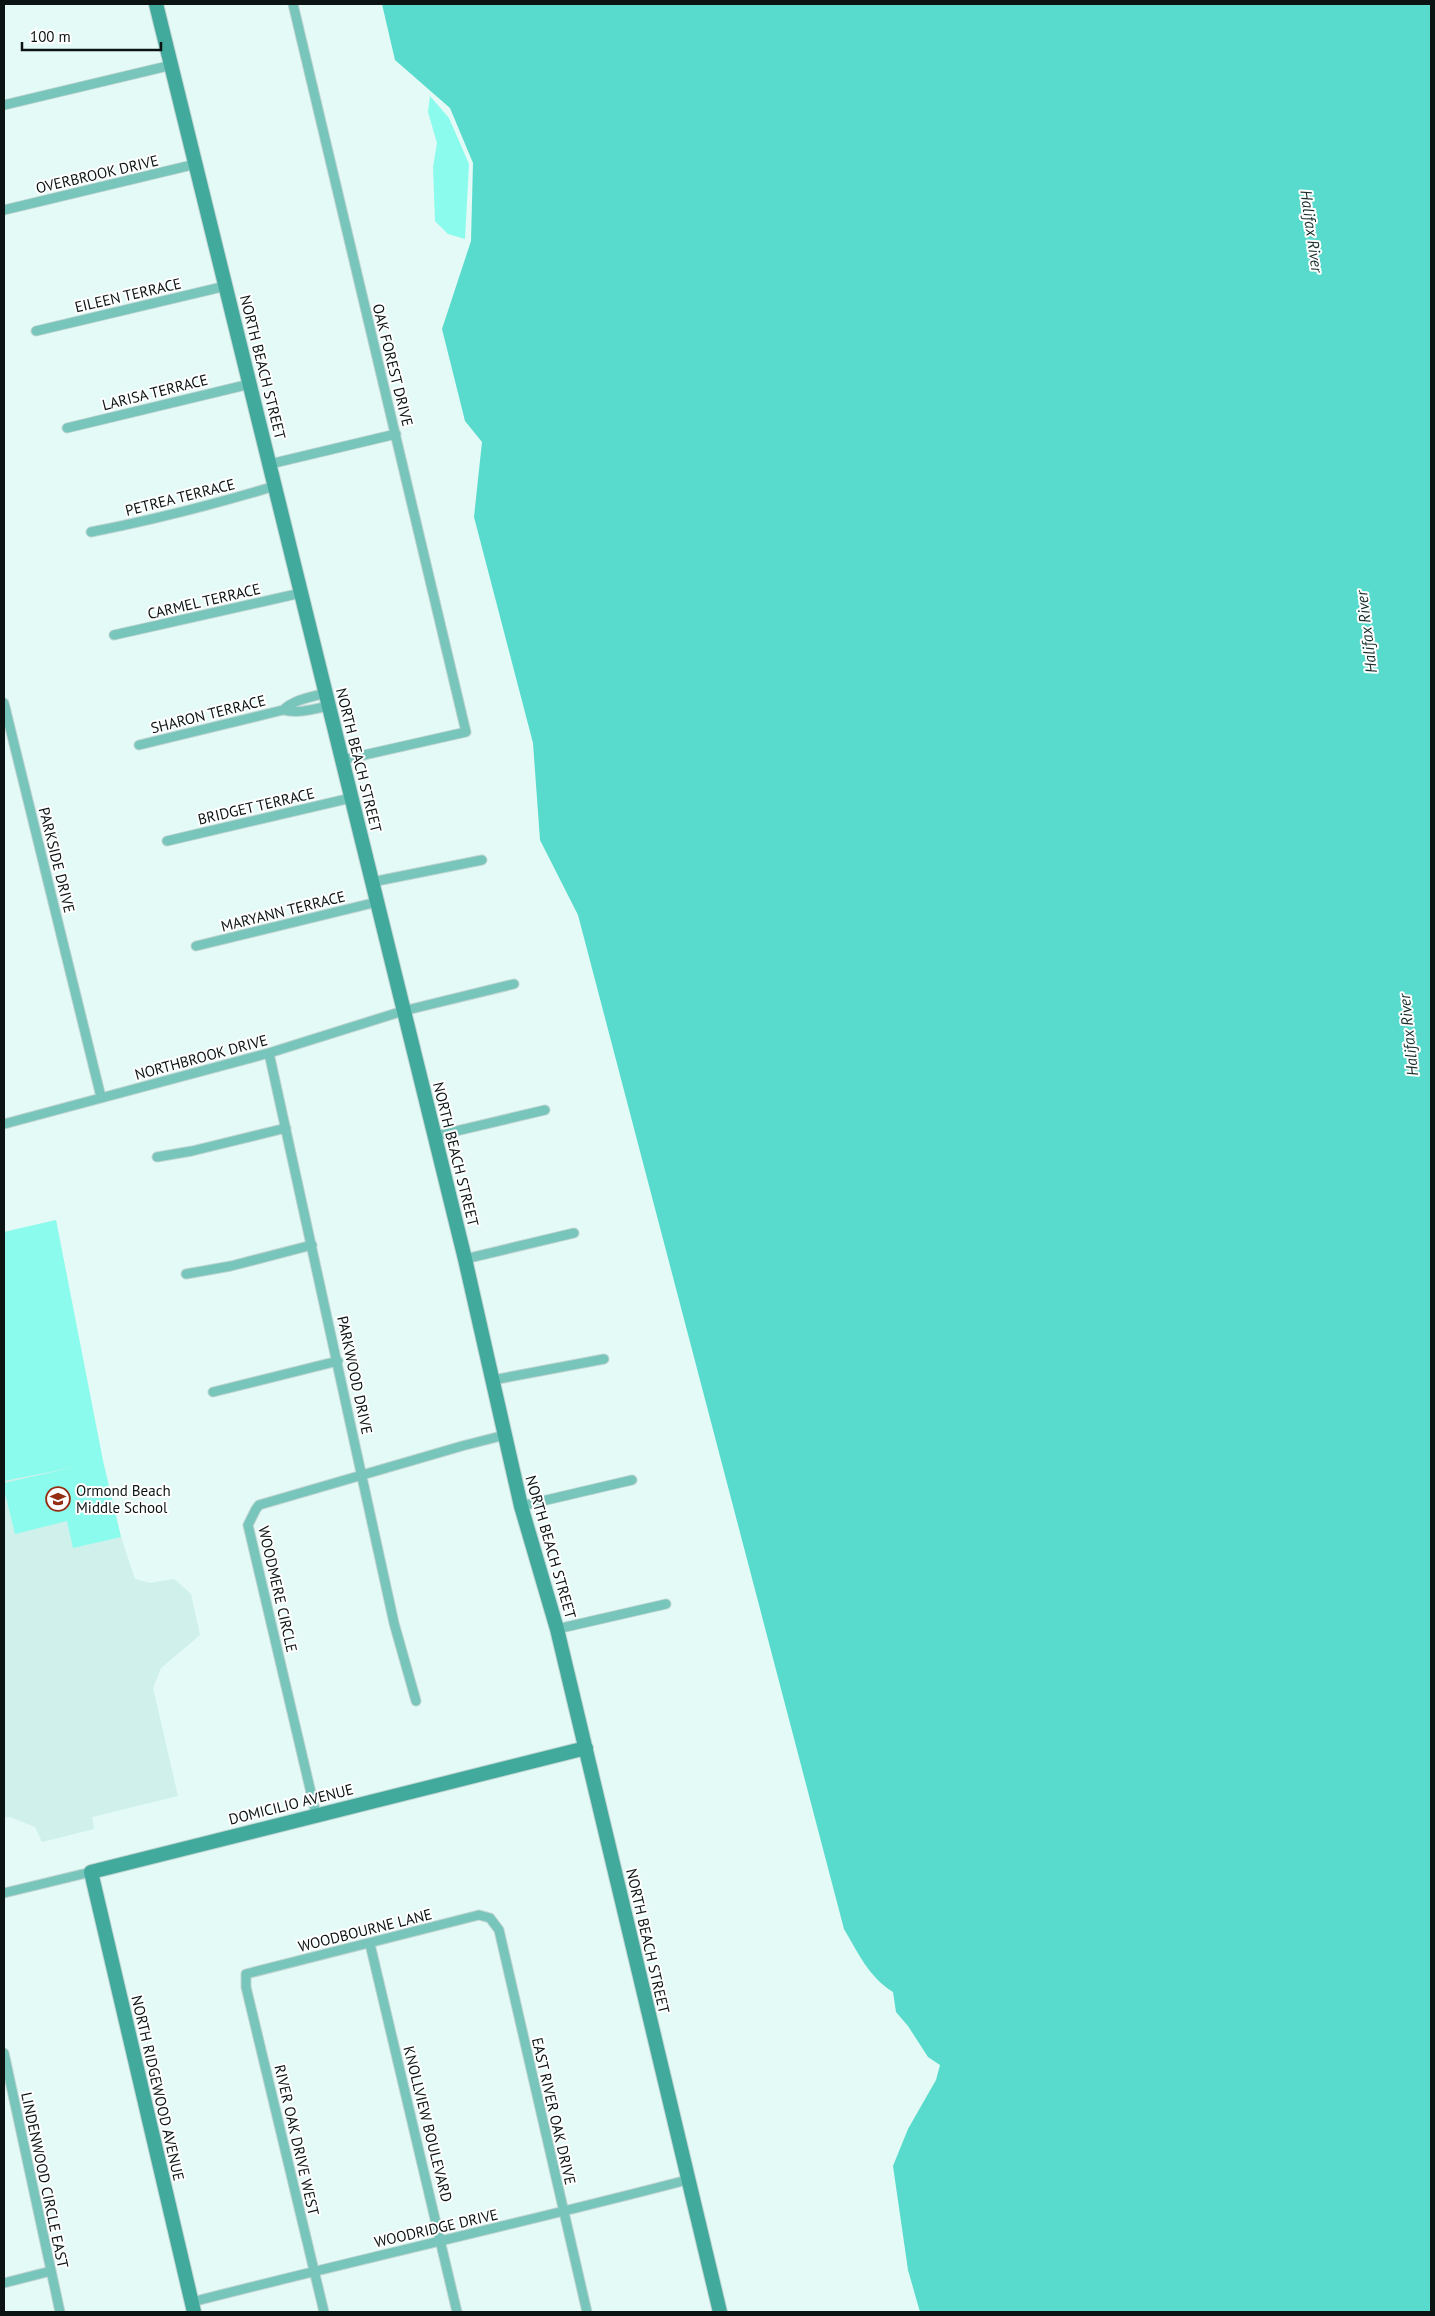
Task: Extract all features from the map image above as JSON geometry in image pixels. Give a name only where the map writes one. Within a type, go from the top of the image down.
[{"type":"street","name":"NORTH BEACH STREET","points":[[156,4],[465,1259],[521,1506],[557,1629],[720,2312]]},
{"type":"street","name":"OAK FOREST DRIVE","points":[[293,4],[466,732],[342,760]]},
{"type":"street","points":[[4,105],[172,65]]},
{"type":"street","name":"OVERBROOK DRIVE","points":[[4,210],[196,164]]},
{"type":"street","name":"EILEEN TERRACE","points":[[36,331],[226,286]]},
{"type":"street","name":"LARISA TERRACE","points":[[67,428],[250,384]]},
{"type":"street","points":[[270,464],[396,434]]},
{"type":"street","name":"PETREA TERRACE","points":[[91,532],[138,523],[223,502],[276,486]]},
{"type":"street","name":"CARMEL TERRACE","points":[[114,635],[301,593]]},
{"type":"street","name":"SHARON TERRACE","points":[[283,710],[289,704],[303,699],[328,700]]},
{"type":"street","name":"SHARON TERRACE","points":[[139,745],[283,710],[291,712],[306,711],[328,700]]},
{"type":"street","name":"PARKSIDE DRIVE","points":[[4,703],[101,1097]]},
{"type":"street","name":"BRIDGET TERRACE","points":[[168,841],[352,798]]},
{"type":"street","points":[[372,882],[482,860]]},
{"type":"street","name":"MARYANN TERRACE","points":[[196,946],[377,902]]},
{"type":"street","name":"NORTHBROOK DRIVE","points":[[4,1124],[269,1053],[403,1011],[514,984]]},
{"type":"street","name":"PARKWOOD DRIVE","points":[[269,1053],[394,1622],[416,1702]]},
{"type":"street","points":[[435,1136],[545,1110]]},
{"type":"street","points":[[156,1157],[192,1151],[286,1128]]},
{"type":"street","points":[[465,1259],[574,1232]]},
{"type":"street","points":[[186,1274],[231,1266],[312,1245]]},
{"type":"street","points":[[493,1380],[604,1358]]},
{"type":"street","points":[[213,1392],[338,1361]]},
{"type":"street","name":"WOODMERE CIRCLE","points":[[316,1814],[248,1525],[256,1508],[259,1505],[362,1474],[505,1435]]},
{"type":"street","points":[[521,1506],[632,1480]]},
{"type":"street","points":[[557,1629],[666,1604]]},
{"type":"street","name":"DOMICILIO AVENUE","points":[[4,1893],[586,1748]]},
{"type":"street","name":"NORTH RIDGEWOOD AVENUE","points":[[91,1872],[193,2307]]},
{"type":"street","name":"WOODBOURNE LANE","points":[[246,1974],[479,1915],[490,1918]]},
{"type":"street","name":"EAST RIVER OAK DRIVE","points":[[490,1918],[499,1930],[586,2312]]},
{"type":"street","name":"KNOLLVIEW BOULEVARD","points":[[370,1944],[442,2240],[457,2312]]},
{"type":"street","name":"RIVER OAK DRIVE WEST","points":[[246,1974],[246,1987],[324,2312]]},
{"type":"street","name":"LINDENWOOD CIRCLE EAST","points":[[4,2053],[60,2312]]},
{"type":"street","name":"WOODRIDGE DRIVE","points":[[193,2307],[314,2270],[563,2212],[687,2180]]},
{"type":"street","points":[[4,2283],[50,2271]]},
{"type":"shaded area","points":[[430,96],[449,118],[469,164],[465,239],[448,234],[435,221],[433,167],[437,143],[428,112]]},
{"type":"shaded area","name":"Ormond Beach Middle School","points":[[56,1220],[103,1461],[121,1537],[135,1579],[150,1583],[174,1579],[191,1594],[200,1635],[161,1668],[153,1688],[178,1796],[92,1817],[94,1829],[42,1842],[35,1827],[10,1817],[4,1818],[4,1232]]},
{"type":"shaded area","points":[[56,1220],[103,1461],[121,1537],[73,1548],[67,1521],[15,1534],[4,1489],[4,1483],[75,1467],[4,1481],[4,1232]]},
{"type":"water","name":"Halifax River","points":[[382,4],[1431,4],[1431,2312],[920,2312],[908,2270],[893,2166],[908,2129],[936,2080],[940,2065],[928,2057],[908,2026],[896,2012],[893,1992],[870,1972],[844,1929],[578,915],[540,840],[533,743],[474,517],[482,442],[465,421],[442,329],[471,241],[473,163],[450,108],[395,60]]},
{"type":"place","name":"Ormond Beach Middle School","points":[[58,1499]]}]
